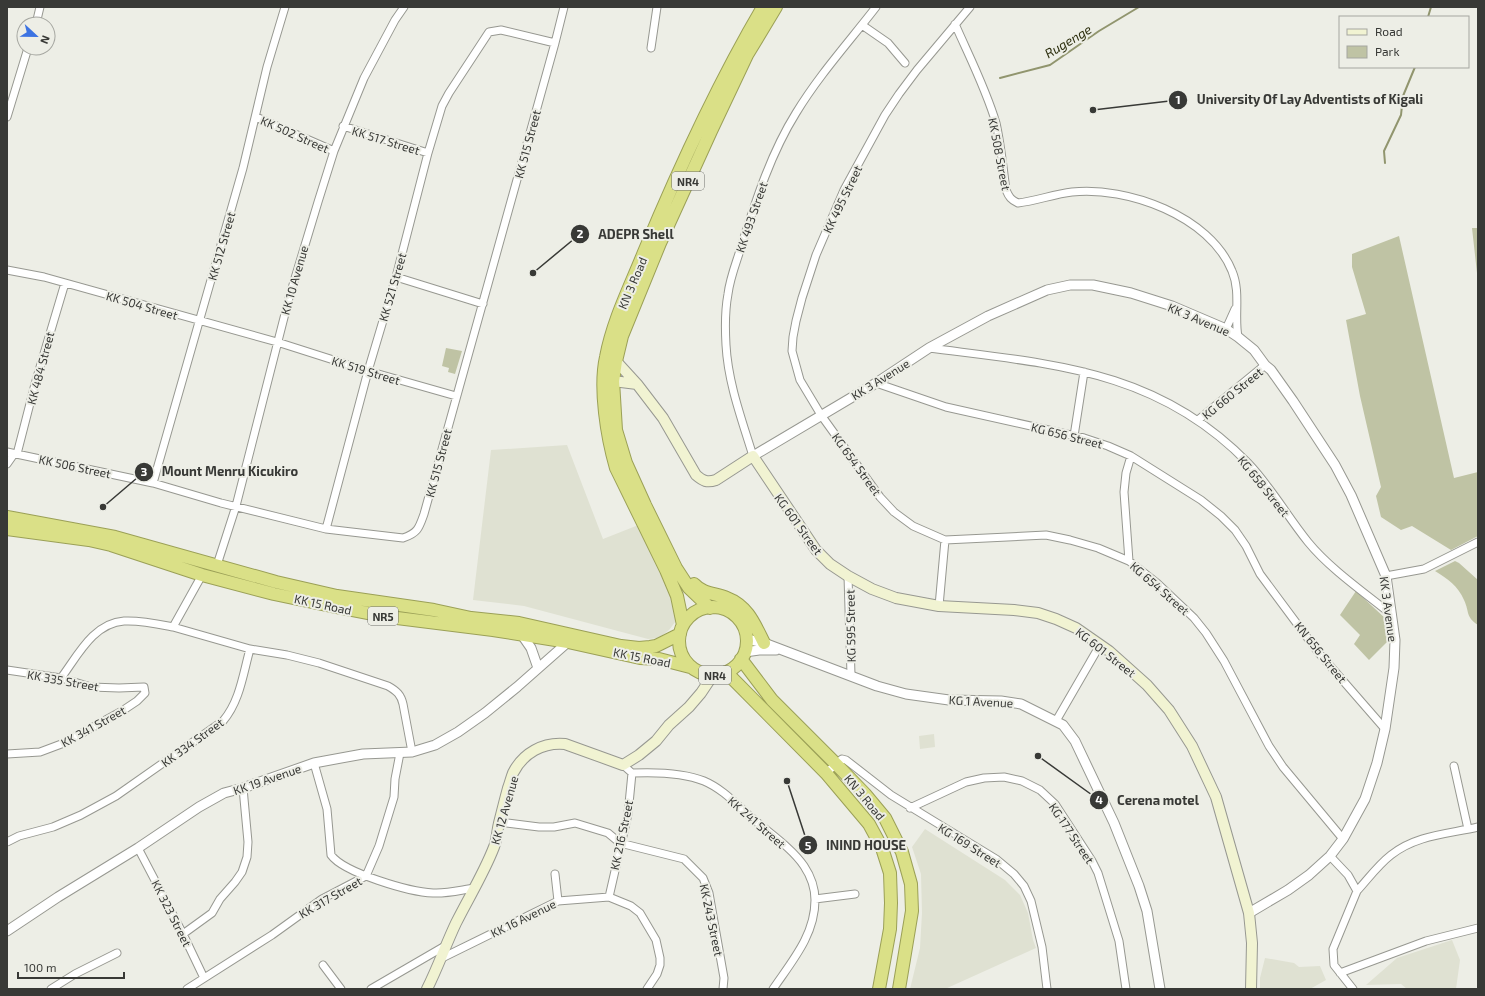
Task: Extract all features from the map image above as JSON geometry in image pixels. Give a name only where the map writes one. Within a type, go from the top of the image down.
[{"type":"highway","name":"KN 3 Road","points":[[671,567],[616,468],[611,450],[604,395],[624,298],[706,112],[745,37],[763,7]]},
{"type":"highway","name":"KN 3 Road","points":[[671,567],[626,463],[616,430],[614,381],[611,360],[660,243],[708,138],[747,55],[776,7]]},
{"type":"highway","name":"KK 15 Road","points":[[7,517],[115,537],[276,582],[337,596],[434,610],[471,618],[519,623],[622,646],[639,648],[656,646],[682,629]]},
{"type":"highway","name":"KK 15 Road","points":[[7,529],[89,540],[111,545],[202,575],[274,594],[336,608],[389,617],[493,630],[568,642],[640,658],[659,659],[690,667]]},
{"type":"highway","points":[[671,567],[689,588],[710,608]]},
{"type":"highway","points":[[671,567],[682,629]]},
{"type":"highway","points":[[671,567],[685,574],[697,587],[707,593],[727,598],[739,604],[748,613],[764,643]]},
{"type":"highway","points":[[682,629],[690,616],[700,610],[710,608],[721,609],[731,613],[740,622],[747,639],[743,655]]},
{"type":"highway","name":"NR4","points":[[682,629],[679,646],[683,658],[690,667],[701,673],[713,675],[726,672],[734,667],[743,655]]},
{"type":"highway","name":"KN 3 Road","points":[[743,655],[772,700],[866,794],[885,818],[902,852],[910,884],[912,911],[899,989]]},
{"type":"highway","name":"KN 3 Road","points":[[726,672],[826,773],[869,824],[882,848],[890,873],[891,903],[890,929],[879,989]]},
{"type":"main road","name":"KK 3 Avenue","points":[[611,360],[637,384],[663,418],[696,475],[702,481],[709,483],[716,480],[753,456]]},
{"type":"main road","points":[[614,381],[637,384]]},
{"type":"main road","name":"KG 601 Street","points":[[753,456],[816,550],[830,564],[848,576],[872,589],[896,598],[939,606],[1014,610],[1038,613],[1056,619],[1076,628],[1100,645],[1147,685],[1169,710],[1192,746],[1216,797],[1249,913],[1252,943],[1251,989]]},
{"type":"main road","points":[[623,765],[639,755],[656,741],[669,725],[697,698],[713,675]]},
{"type":"main road","name":"KK 12 Avenue","points":[[427,989],[442,958],[445,946],[463,909],[484,872],[495,844],[499,822],[513,773],[521,762],[531,752],[540,747],[555,743],[565,744],[623,765]]},
{"type":"street","name":"KK 512 Street","points":[[153,483],[200,321],[256,117],[267,67],[285,7]]},
{"type":"street","name":"KK 10 Avenue","points":[[217,565],[236,506],[277,342],[334,151],[364,78],[395,20],[404,7]]},
{"type":"street","name":"KK 515 Street","points":[[326,528],[403,538],[412,535],[418,530],[424,514],[483,304],[564,7]]},
{"type":"street","points":[[651,48],[657,7]]},
{"type":"street","name":"KK 493 Street","points":[[753,456],[740,416],[726,346],[725,316],[729,285],[749,222],[781,139],[811,89],[876,7]]},
{"type":"street","name":"KK 495 Street","points":[[821,415],[800,380],[792,351],[792,336],[802,298],[816,255],[844,190],[885,116],[916,70],[970,7]]},
{"type":"street","name":"KK 508 Street","points":[[955,24],[979,77],[993,114],[998,133],[1006,190],[1009,197],[1018,203],[1072,192],[1102,192],[1144,201],[1174,214],[1194,225],[1209,238],[1225,257],[1232,270],[1236,282],[1236,325],[1238,337]]},
{"type":"street","points":[[862,25],[888,43],[906,63]]},
{"type":"street","name":"KK 521 Street","points":[[326,528],[442,106],[489,32],[501,30],[555,43]]},
{"type":"street","points":[[7,117],[26,56]]},
{"type":"street","name":"KK 502 Street","points":[[256,117],[334,151]]},
{"type":"street","name":"KK 517 Street","points":[[344,126],[428,153]]},
{"type":"street","name":"KK 504 Street","points":[[7,270],[44,277],[277,342]]},
{"type":"street","points":[[396,277],[483,304]]},
{"type":"street","name":"KK 484 Street","points":[[7,464],[13,453],[65,283]]},
{"type":"street","name":"KK 3 Avenue","points":[[753,456],[876,382],[929,348],[1017,302],[1047,290],[1070,285],[1093,285],[1131,293],[1172,306],[1226,329],[1254,350],[1265,365],[1271,370],[1293,401],[1335,465],[1351,494],[1386,576],[1395,640],[1394,668],[1385,729],[1377,763],[1365,799],[1343,839],[1330,856],[1309,875],[1288,890],[1249,913]]},
{"type":"street","name":"KK 508 Street","points":[[1226,329],[1237,302]]},
{"type":"street","name":"KK 519 Street","points":[[277,342],[368,371],[456,396]]},
{"type":"street","name":"KG 658 Street","points":[[929,348],[1045,363],[1116,380],[1139,388],[1198,420],[1222,438],[1248,463],[1308,542],[1322,557],[1392,615]]},
{"type":"street","name":"KG 660 Street","points":[[1198,420],[1265,365]]},
{"type":"street","points":[[1074,436],[1084,372]]},
{"type":"street","name":"KG 656 Street","points":[[876,382],[946,407],[1074,436],[1108,446],[1132,456],[1201,500],[1221,516],[1235,530],[1246,546],[1260,574]]},
{"type":"street","name":"KG 654 Street","points":[[821,415],[880,497],[894,512],[913,526],[945,540],[1046,535],[1098,548],[1129,562],[1157,583],[1194,618],[1206,633],[1224,661],[1269,746],[1283,767],[1343,839]]},
{"type":"street","name":"KK 506 Street","points":[[13,453],[153,483],[236,506]]},
{"type":"street","points":[[1129,562],[1124,492],[1126,473],[1132,456]]},
{"type":"street","points":[[236,506],[326,528]]},
{"type":"street","points":[[939,606],[945,540]]},
{"type":"street","points":[[1386,576],[1424,569],[1478,542]]},
{"type":"street","name":"KN 656 Street","points":[[1260,574],[1318,652],[1385,729]]},
{"type":"street","points":[[173,627],[202,575]]},
{"type":"street","name":"KG 595 Street","points":[[848,576],[851,675]]},
{"type":"street","points":[[61,678],[90,639],[98,631],[110,625],[123,621],[173,627],[250,649],[287,655],[319,663],[396,690],[401,696],[412,752]]},
{"type":"street","points":[[522,635],[531,648],[538,668]]},
{"type":"street","name":"KG 1 Avenue","points":[[747,639],[764,643],[785,652],[906,694],[949,700],[1001,701],[1021,704],[1063,725],[1075,741],[1114,823],[1139,886],[1147,911],[1160,989]]},
{"type":"street","name":"KK 19 Avenue","points":[[7,931],[58,897],[138,848],[199,807],[224,793],[243,788],[314,763],[363,754],[412,752],[435,745],[458,732],[490,709],[568,642]]},
{"type":"street","points":[[1056,721],[1100,645]]},
{"type":"street","name":"KK 334 Street","points":[[7,842],[18,836],[53,827],[88,812],[116,796],[223,721],[233,707],[238,695],[250,649]]},
{"type":"street","name":"KG 1 Avenue","points":[[743,655],[759,650],[785,652]]},
{"type":"street","name":"KK 335 Street","points":[[7,670],[61,678],[91,686],[119,688],[144,687]]},
{"type":"street","name":"KK 341 Street","points":[[7,754],[40,752],[64,743],[137,701],[145,693],[144,687]]},
{"type":"street","name":"KK 317 Street","points":[[187,989],[272,935],[322,899],[366,876],[379,846],[394,797],[395,779],[400,753]]},
{"type":"street","name":"KG 169 Street","points":[[836,764],[842,759],[846,760],[910,808],[996,859],[1014,874],[1024,886],[1031,901],[1042,947],[1047,989]]},
{"type":"street","points":[[314,763],[327,809],[331,855],[334,860],[366,876],[420,892],[434,893],[475,888]]},
{"type":"street","points":[[826,773],[836,764]]},
{"type":"street","points":[[623,765],[632,774]]},
{"type":"street","points":[[1454,766],[1468,829]]},
{"type":"street","name":"KK 241 Street","points":[[632,774],[656,772],[680,775],[696,778],[715,786],[791,852],[803,865],[812,883],[815,899],[814,919],[808,936],[773,989]]},
{"type":"street","name":"KK 216 Street","points":[[609,897],[620,843],[628,814],[632,774]]},
{"type":"street","name":"KG 177 Street","points":[[910,808],[966,782],[984,778],[1004,777],[1022,781],[1040,790],[1055,804],[1092,860],[1098,873],[1119,941],[1126,989]]},
{"type":"street","points":[[183,934],[212,913],[220,899],[242,872],[247,857],[248,842],[243,788]]},
{"type":"street","name":"KK 243 Street","points":[[499,822],[539,827],[554,827],[575,823],[608,833],[620,843],[684,859],[703,878],[709,893],[724,978],[723,989]]},
{"type":"street","points":[[1353,989],[1334,965],[1333,949],[1357,891],[1391,855],[1405,846],[1428,836],[1478,827]]},
{"type":"street","name":"KK 323 Street","points":[[138,848],[204,978]]},
{"type":"street","points":[[1330,856],[1348,875],[1357,891]]},
{"type":"street","points":[[555,874],[558,901]]},
{"type":"street","points":[[815,899],[855,894]]},
{"type":"street","name":"KK 16 Avenue","points":[[442,958],[558,901],[609,897],[632,906],[640,913],[656,940],[660,965],[657,974],[647,989]]},
{"type":"street","points":[[1340,973],[1426,941],[1478,928]]},
{"type":"street","points":[[372,989],[374,986],[445,946]]},
{"type":"street","points":[[51,989],[63,981],[118,953]]},
{"type":"street","points":[[323,965],[341,989]]},
{"type":"shaded area","points":[[567,445],[603,539],[641,524],[672,584],[679,617],[669,630],[659,638],[648,639],[524,606],[473,600],[491,450]]},
{"type":"shaded area","points":[[934,734],[935,747],[920,749],[919,736]]},
{"type":"shaded area","points":[[925,829],[1005,880],[1020,895],[1028,913],[1036,948],[945,989],[910,989],[920,948],[922,913],[921,874],[912,847]]},
{"type":"shaded area","points":[[1452,940],[1460,960],[1456,989],[1407,989],[1401,984],[1366,985],[1397,958]]},
{"type":"shaded area","points":[[1265,958],[1294,963],[1299,967],[1320,966],[1326,980],[1310,989],[1260,989],[1260,978]]},
{"type":"green space","points":[[1472,228],[1478,228],[1478,282]]},
{"type":"green space","points":[[1399,236],[1454,478],[1478,472],[1478,536],[1451,550],[1412,526],[1401,530],[1381,517],[1376,496],[1381,487],[1360,396],[1346,320],[1366,314],[1352,267],[1352,254]]},
{"type":"green space","points":[[446,348],[462,351],[455,374],[448,372],[449,368],[442,366]]},
{"type":"green space","points":[[1455,561],[1478,580],[1478,625],[1469,617],[1466,604],[1456,587],[1435,571]]},
{"type":"green space","points":[[1356,591],[1387,620],[1388,641],[1369,660],[1354,644],[1360,635],[1340,615]]},
{"type":"waterway","name":"Rugenge","points":[[1000,78],[1050,65],[1099,31],[1139,7]]},
{"type":"waterway","points":[[1428,16],[1431,7]]},
{"type":"waterway","points":[[1385,163],[1384,151],[1401,115],[1403,96],[1415,68]]},
{"type":"place","name":"University Of Lay Adventists of Kigali","points":[[1093,110]]},
{"type":"place","name":"ADEPR Shell","points":[[533,273]]},
{"type":"place","name":"Mount Menru Kicukiro","points":[[103,507]]},
{"type":"place","name":"Cerena motel","points":[[1038,756]]},
{"type":"place","name":"ININD HOUSE","points":[[787,781]]}]
